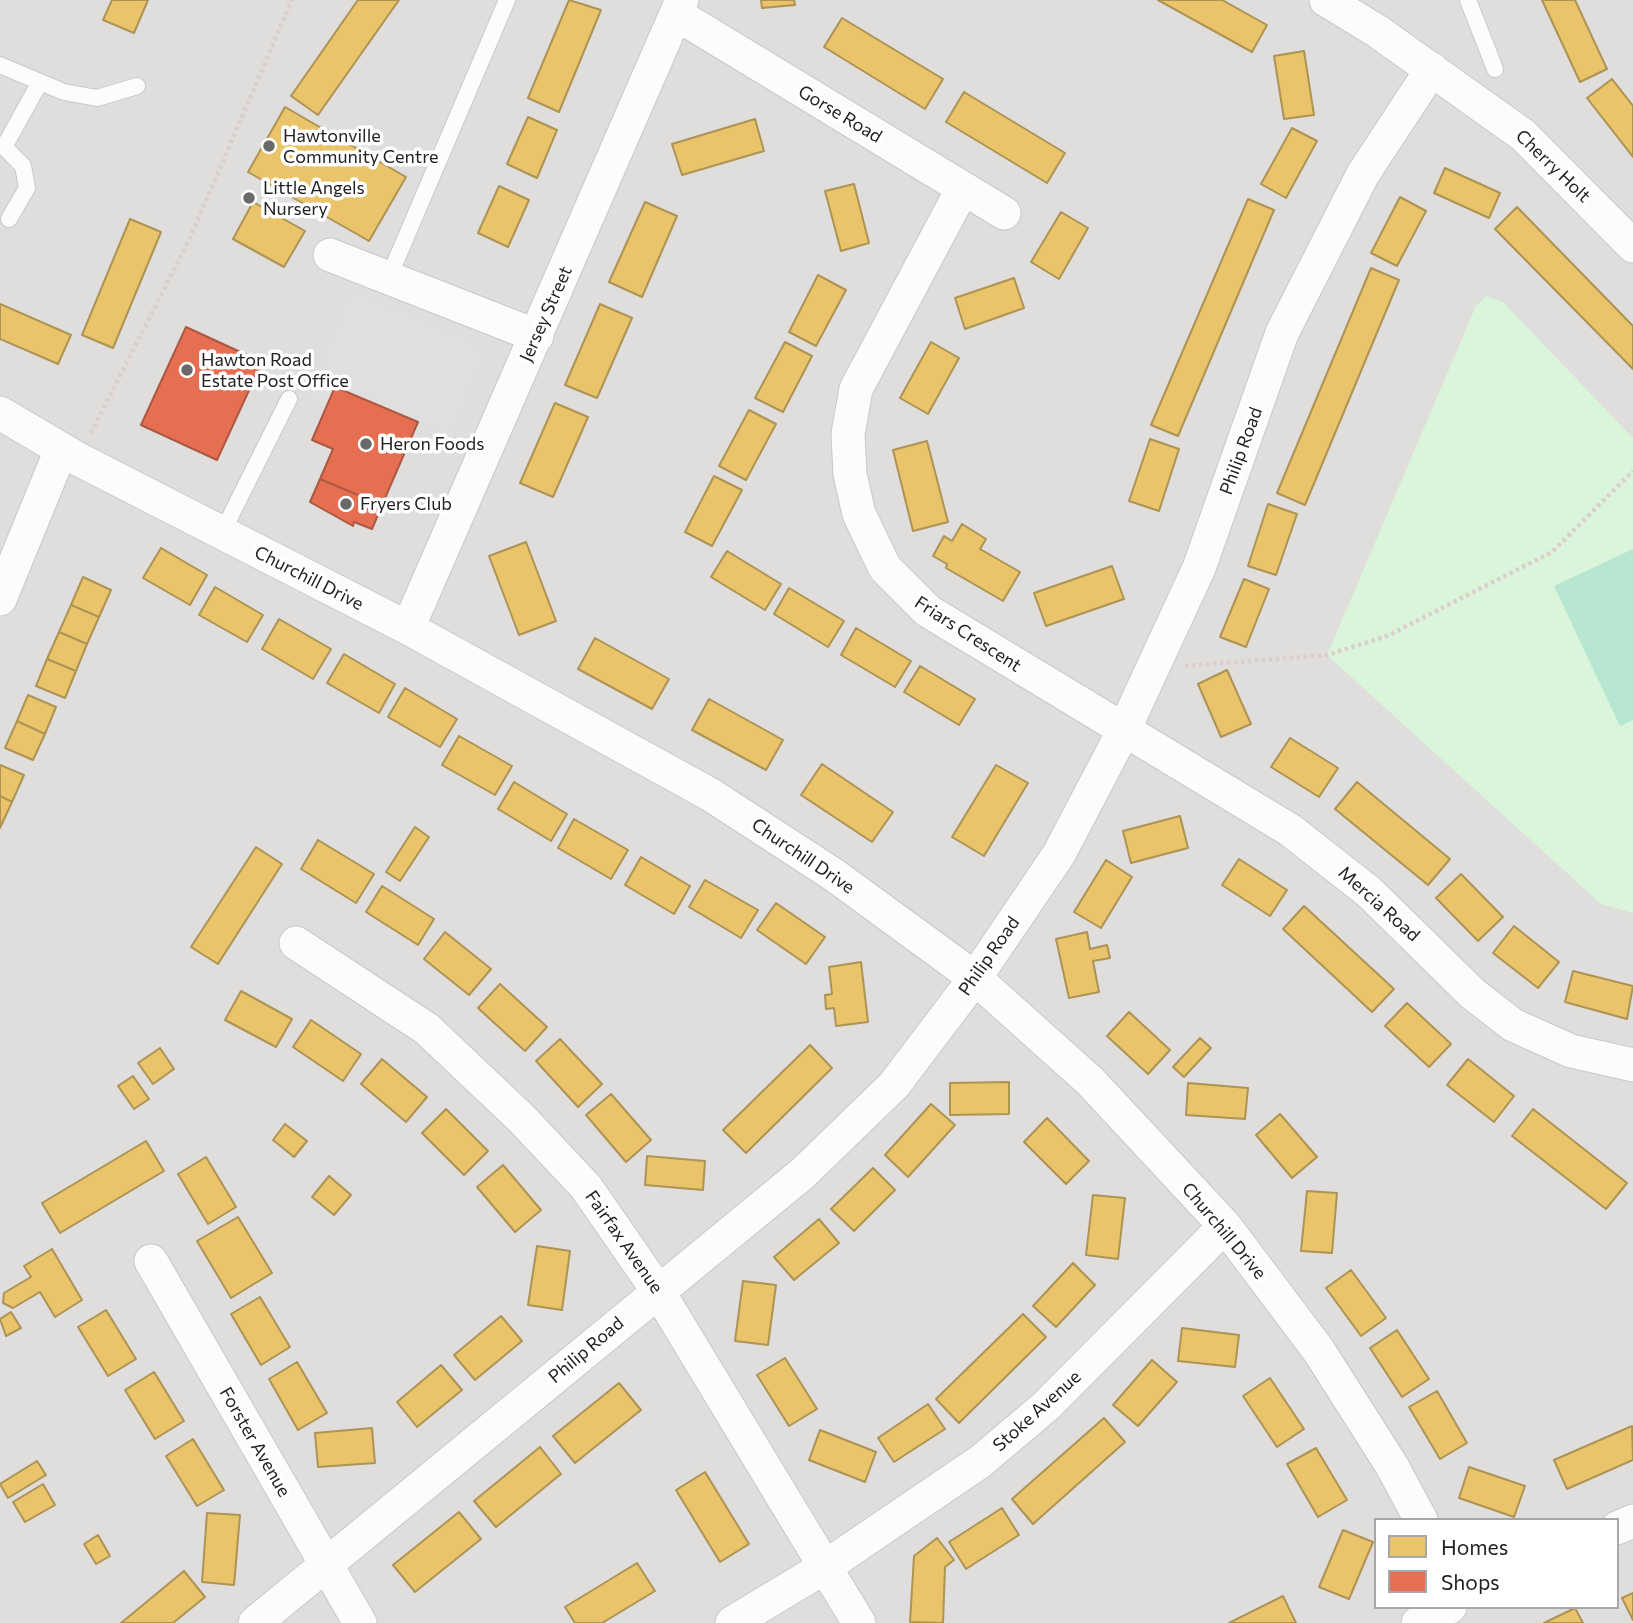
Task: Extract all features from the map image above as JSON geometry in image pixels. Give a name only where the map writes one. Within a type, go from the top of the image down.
[{"type":"street","name":"Cherry Holt","points":[[1326,0],[1377,31],[1523,135],[1633,246]]},
{"type":"street","name":"Gorse Road","points":[[679,7],[1004,213]]},
{"type":"street","name":"Jersey Street","points":[[408,628],[679,7]]},
{"type":"street","name":"Philip Road","points":[[255,1623],[802,1174],[894,1085],[975,978],[1059,854],[1123,732],[1199,569],[1282,333],[1363,174],[1432,69]]},
{"type":"street","name":"Friars Crescent","points":[[963,188],[856,389],[848,434],[850,474],[859,514],[885,568],[928,611],[1123,732]]},
{"type":"street","points":[[330,255],[537,336]]},
{"type":"street","name":"Churchill Drive","points":[[0,413],[69,454],[408,628],[711,795],[834,875],[975,978],[1090,1081],[1225,1226],[1319,1352],[1392,1466],[1420,1518]]},
{"type":"street","points":[[0,599],[69,454]]},
{"type":"street","name":"Mercia Road","points":[[1123,732],[1244,801],[1333,862],[1404,925],[1473,994],[1513,1025],[1571,1051],[1633,1065]]},
{"type":"street","name":"Fairfax Avenue","points":[[296,943],[427,1029],[513,1110],[586,1187],[658,1290],[859,1623]]},
{"type":"street","name":"Stoke Avenue","points":[[732,1623],[825,1567],[981,1461],[1046,1406],[1225,1226]]},
{"type":"street","name":"Forster Avenue","points":[[151,1261],[360,1623]]},
{"type":"street","points":[[1418,1623],[1446,1609]]},
{"type":"lane","points":[[388,277],[506,0]]},
{"type":"lane","points":[[1468,0],[1495,69]]},
{"type":"lane","points":[[0,65],[64,92],[97,98],[138,86]]},
{"type":"lane","points":[[9,219],[27,188],[23,166],[2,147],[40,82]]},
{"type":"lane","points":[[222,533],[289,398]]},
{"type":"path","points":[[69,454],[190,238],[292,0]]},
{"type":"path","points":[[1153,669],[1327,655],[1387,636],[1552,552],[1633,471]]},
{"type":"shaded area","points":[[0,0],[1633,0],[1633,1623],[0,1623]]},
{"type":"shaded area","points":[[351,286],[476,342],[482,357],[482,367],[452,437],[336,387],[326,408],[304,399]]},
{"type":"green space","points":[[1486,296],[1503,302],[1633,438],[1633,913],[1601,904],[1327,655],[1476,306]]},
{"type":"green space","points":[[1633,549],[1633,720],[1620,726],[1554,586]]},
{"type":"building: Homes","points":[[112,0],[148,0],[134,33],[103,20]]},
{"type":"building: Homes","points":[[358,0],[399,0],[318,115],[291,96]]},
{"type":"building: Homes","points":[[569,0],[601,10],[559,112],[528,98]]},
{"type":"building: Homes","points":[[761,0],[794,0],[795,5],[762,8]]},
{"type":"building: Homes","points":[[1158,0],[1222,0],[1267,25],[1252,52]]},
{"type":"building: Homes","points":[[1542,0],[1575,0],[1607,69],[1580,82]]},
{"type":"building: Homes","points":[[842,18],[943,79],[925,109],[824,47]]},
{"type":"building: Homes","points":[[1304,51],[1314,115],[1284,119],[1274,56]]},
{"type":"building: Homes","points":[[1612,79],[1633,106],[1633,157],[1587,98]]},
{"type":"building: Homes","points":[[964,92],[1065,153],[1047,183],[946,122]]},
{"type":"building: Homes","points":[[285,107],[406,177],[369,241],[248,172]]},
{"type":"building: Homes","points":[[528,117],[557,130],[537,178],[507,164]]},
{"type":"building: Homes","points":[[755,119],[764,151],[682,175],[672,144]]},
{"type":"building: Homes","points":[[1292,128],[1317,141],[1286,198],[1261,184]]},
{"type":"building: Homes","points":[[1445,168],[1500,193],[1489,218],[1434,193]]},
{"type":"building: Homes","points":[[854,184],[869,243],[841,251],[825,191]]},
{"type":"building: Homes","points":[[499,186],[529,200],[508,247],[478,233]]},
{"type":"building: Homes","points":[[1400,197],[1426,211],[1397,266],[1371,253]]},
{"type":"building: Homes","points":[[1248,199],[1274,210],[1178,436],[1151,425]]},
{"type":"building: Homes","points":[[253,202],[305,231],[284,267],[233,239]]},
{"type":"building: Homes","points":[[645,202],[677,216],[642,297],[609,282]]},
{"type":"building: Homes","points":[[1517,207],[1633,326],[1633,369],[1495,229]]},
{"type":"building: Homes","points":[[1061,212],[1088,228],[1059,279],[1031,262]]},
{"type":"building: Homes","points":[[130,219],[161,232],[113,348],[82,335]]},
{"type":"building: Homes","points":[[1371,268],[1399,280],[1305,505],[1277,493]]},
{"type":"building: Homes","points":[[818,275],[846,290],[816,346],[789,332]]},
{"type":"building: Homes","points":[[1014,278],[1024,308],[965,329],[955,298]]},
{"type":"building: Homes","points":[[0,304],[71,335],[58,364],[0,339]]},
{"type":"building: Homes","points":[[600,304],[632,318],[597,398],[565,385]]},
{"type":"building: Homes","points":[[785,342],[812,356],[783,412],[755,398]]},
{"type":"building: Homes","points":[[931,342],[959,358],[928,414],[900,398]]},
{"type":"building: Homes","points":[[555,403],[588,417],[553,497],[520,483]]},
{"type":"building: Homes","points":[[749,410],[776,424],[746,480],[719,466]]},
{"type":"building: Homes","points":[[1150,439],[1179,449],[1159,511],[1129,501]]},
{"type":"building: Homes","points":[[927,441],[948,522],[913,531],[893,450]]},
{"type":"building: Homes","points":[[714,476],[742,490],[712,546],[685,532]]},
{"type":"building: Homes","points":[[1268,504],[1297,514],[1276,575],[1248,566]]},
{"type":"building: Homes","points":[[962,524],[986,539],[980,549],[1020,572],[1003,601],[946,568],[947,564],[933,556],[944,536],[952,541]]},
{"type":"building: Homes","points":[[526,542],[556,621],[519,635],[489,556]]},
{"type":"building: Homes","points":[[161,548],[207,575],[190,605],[143,578]]},
{"type":"building: Homes","points":[[727,551],[781,584],[765,610],[711,577]]},
{"type":"building: Homes","points":[[1112,566],[1124,599],[1046,626],[1034,593]]},
{"type":"building: Homes","points":[[83,577],[111,590],[99,617],[71,605]]},
{"type":"building: Homes","points":[[1244,579],[1269,589],[1246,647],[1220,637]]},
{"type":"building: Homes","points":[[215,587],[263,615],[247,642],[199,615]]},
{"type":"building: Homes","points":[[789,588],[844,621],[828,647],[774,614]]},
{"type":"building: Homes","points":[[71,605],[99,617],[87,644],[59,632]]},
{"type":"building: Homes","points":[[279,619],[331,649],[313,679],[262,649]]},
{"type":"building: Homes","points":[[856,628],[911,661],[895,687],[841,655]]},
{"type":"building: Homes","points":[[59,632],[87,644],[76,671],[47,659]]},
{"type":"building: Homes","points":[[595,638],[669,679],[652,709],[578,669]]},
{"type":"building: Homes","points":[[344,654],[395,684],[379,713],[327,683]]},
{"type":"building: Homes","points":[[47,659],[76,671],[65,698],[36,686]]},
{"type":"building: Homes","points":[[920,666],[975,699],[959,725],[904,692]]},
{"type":"building: Homes","points":[[1227,670],[1251,724],[1221,737],[1198,684]]},
{"type":"building: Homes","points":[[405,688],[457,719],[440,747],[388,717]]},
{"type":"building: Homes","points":[[28,695],[56,707],[45,734],[17,721]]},
{"type":"building: Homes","points":[[709,699],[783,740],[766,770],[692,730]]},
{"type":"building: Homes","points":[[17,721],[45,734],[33,760],[5,748]]},
{"type":"building: Homes","points":[[459,736],[512,766],[495,795],[442,765]]},
{"type":"building: Homes","points":[[1290,738],[1338,768],[1319,797],[1271,767]]},
{"type":"building: Homes","points":[[822,764],[893,812],[872,842],[801,795]]},
{"type":"building: Homes","points":[[0,765],[24,775],[12,802],[0,796]]},
{"type":"building: Homes","points":[[996,765],[1028,783],[984,856],[952,837]]},
{"type":"building: Homes","points":[[514,782],[567,814],[551,841],[498,809]]},
{"type":"building: Homes","points":[[1357,782],[1450,859],[1428,885],[1335,809]]},
{"type":"building: Homes","points":[[0,796],[12,802],[0,828]]},
{"type":"building: Homes","points":[[1180,816],[1188,848],[1131,863],[1123,831]]},
{"type":"building: Homes","points":[[574,819],[628,850],[611,879],[558,848]]},
{"type":"building: Homes","points":[[415,827],[429,837],[400,881],[386,872]]},
{"type":"building: Homes","points":[[318,840],[374,874],[356,903],[301,869]]},
{"type":"building: Homes","points":[[256,847],[282,864],[218,964],[191,947]]},
{"type":"building: Homes","points":[[641,857],[690,886],[674,914],[625,885]]},
{"type":"building: Homes","points":[[1239,859],[1287,890],[1270,916],[1222,885]]},
{"type":"building: Homes","points":[[1106,860],[1132,877],[1101,928],[1074,912]]},
{"type":"building: Homes","points":[[1461,874],[1503,917],[1478,941],[1436,898]]},
{"type":"building: Homes","points":[[705,880],[758,910],[741,938],[689,907]]},
{"type":"building: Homes","points":[[382,886],[434,919],[418,945],[366,912]]},
{"type":"building: Homes","points":[[776,903],[825,937],[806,964],[757,930]]},
{"type":"building: Homes","points":[[1304,906],[1394,989],[1372,1012],[1283,929]]},
{"type":"building: Homes","points":[[1514,926],[1559,962],[1538,988],[1493,953]]},
{"type":"building: Homes","points":[[445,932],[491,969],[469,995],[424,959]]},
{"type":"building: Homes","points":[[1087,932],[1090,949],[1107,945],[1110,958],[1093,961],[1099,992],[1069,998],[1056,939]]},
{"type":"building: Homes","points":[[861,962],[868,1022],[836,1026],[834,1008],[826,1009],[825,995],[832,994],[829,967]]},
{"type":"building: Homes","points":[[1573,971],[1633,986],[1627,1019],[1565,1002]]},
{"type":"building: Homes","points":[[500,984],[547,1027],[525,1051],[478,1008]]},
{"type":"building: Homes","points":[[241,991],[292,1019],[276,1047],[225,1020]]},
{"type":"building: Homes","points":[[1407,1003],[1451,1044],[1429,1067],[1385,1026]]},
{"type":"building: Homes","points":[[1129,1012],[1170,1050],[1148,1074],[1107,1036]]},
{"type":"building: Homes","points":[[311,1020],[361,1054],[343,1081],[293,1047]]},
{"type":"building: Homes","points":[[1200,1038],[1211,1048],[1184,1077],[1173,1067]]},
{"type":"building: Homes","points":[[560,1039],[602,1084],[578,1107],[536,1061]]},
{"type":"building: Homes","points":[[810,1045],[832,1068],[746,1153],[723,1130]]},
{"type":"building: Homes","points":[[160,1048],[174,1069],[153,1084],[138,1063]]},
{"type":"building: Homes","points":[[382,1059],[427,1097],[406,1122],[361,1084]]},
{"type":"building: Homes","points":[[1468,1059],[1514,1096],[1494,1122],[1447,1085]]},
{"type":"building: Homes","points":[[133,1076],[149,1099],[134,1109],[118,1086]]},
{"type":"building: Homes","points":[[1009,1082],[1009,1114],[950,1115],[950,1083]]},
{"type":"building: Homes","points":[[1188,1083],[1248,1088],[1245,1119],[1186,1115]]},
{"type":"building: Homes","points":[[611,1094],[651,1140],[626,1162],[586,1115]]},
{"type":"building: Homes","points":[[931,1104],[955,1125],[908,1177],[885,1155]]},
{"type":"building: Homes","points":[[446,1109],[488,1151],[464,1175],[422,1133]]},
{"type":"building: Homes","points":[[1533,1109],[1627,1183],[1606,1209],[1512,1136]]},
{"type":"building: Homes","points":[[1280,1114],[1317,1157],[1292,1178],[1256,1135]]},
{"type":"building: Homes","points":[[1047,1118],[1089,1161],[1066,1184],[1024,1142]]},
{"type":"building: Homes","points":[[285,1124],[307,1141],[294,1157],[273,1140]]},
{"type":"building: Homes","points":[[146,1141],[164,1171],[60,1233],[42,1203]]},
{"type":"building: Homes","points":[[647,1156],[705,1161],[703,1190],[645,1185]]},
{"type":"building: Homes","points":[[206,1157],[236,1207],[208,1224],[178,1174]]},
{"type":"building: Homes","points":[[503,1165],[541,1210],[515,1232],[477,1187]]},
{"type":"building: Homes","points":[[873,1168],[895,1190],[854,1231],[831,1209]]},
{"type":"building: Homes","points":[[329,1176],[351,1195],[334,1215],[312,1197]]},
{"type":"building: Homes","points":[[1307,1191],[1337,1193],[1332,1253],[1301,1251]]},
{"type":"building: Homes","points":[[1093,1195],[1125,1198],[1118,1259],[1086,1255]]},
{"type":"building: Homes","points":[[238,1217],[272,1273],[231,1298],[197,1241]]},
{"type":"building: Homes","points":[[819,1219],[839,1243],[794,1280],[774,1257]]},
{"type":"building: Homes","points":[[537,1246],[570,1251],[562,1310],[528,1305]]},
{"type":"building: Homes","points":[[52,1249],[82,1300],[55,1317],[40,1292],[13,1308],[3,1303],[4,1293],[31,1277],[24,1266]]},
{"type":"building: Homes","points":[[1073,1263],[1095,1285],[1056,1327],[1033,1306]]},
{"type":"building: Homes","points":[[1351,1270],[1386,1318],[1361,1336],[1326,1288]]},
{"type":"building: Homes","points":[[743,1281],[776,1285],[768,1345],[735,1341]]},
{"type":"building: Homes","points":[[260,1297],[290,1347],[261,1365],[231,1314]]},
{"type":"building: Homes","points":[[106,1310],[136,1359],[108,1376],[78,1327]]},
{"type":"building: Homes","points":[[11,1312],[21,1328],[6,1336],[0,1319]]},
{"type":"building: Homes","points":[[1023,1314],[1046,1337],[959,1423],[936,1399]]},
{"type":"building: Homes","points":[[501,1316],[522,1341],[475,1380],[454,1355]]},
{"type":"building: Homes","points":[[1182,1328],[1239,1335],[1235,1367],[1178,1361]]},
{"type":"building: Homes","points":[[1397,1330],[1429,1379],[1402,1397],[1370,1348]]},
{"type":"building: Homes","points":[[785,1358],[817,1409],[789,1426],[757,1375]]},
{"type":"building: Homes","points":[[1152,1360],[1177,1382],[1138,1426],[1113,1405]]},
{"type":"building: Homes","points":[[297,1362],[327,1413],[298,1430],[269,1379]]},
{"type":"building: Homes","points":[[441,1365],[462,1390],[417,1427],[397,1402]]},
{"type":"building: Homes","points":[[154,1372],[184,1421],[155,1439],[125,1390]]},
{"type":"building: Homes","points":[[1270,1378],[1304,1429],[1277,1447],[1243,1396]]},
{"type":"building: Homes","points":[[619,1383],[641,1410],[575,1463],[553,1436]]},
{"type":"building: Homes","points":[[1437,1391],[1467,1443],[1440,1459],[1409,1407]]},
{"type":"building: Homes","points":[[928,1404],[945,1429],[894,1462],[878,1438]]},
{"type":"building: Homes","points":[[1104,1418],[1125,1442],[1033,1524],[1012,1499]]},
{"type":"building: Homes","points":[[1632,1426],[1633,1460],[1567,1489],[1554,1460]]},
{"type":"building: Homes","points":[[372,1428],[375,1463],[318,1467],[315,1433]]},
{"type":"building: Homes","points":[[820,1430],[876,1452],[865,1482],[809,1460]]},
{"type":"building: Homes","points":[[193,1439],[224,1490],[197,1506],[166,1456]]},
{"type":"building: Homes","points":[[540,1447],[561,1474],[496,1527],[474,1501]]},
{"type":"building: Homes","points":[[1316,1448],[1347,1500],[1318,1517],[1287,1464]]},
{"type":"building: Homes","points":[[37,1461],[46,1475],[8,1498],[0,1484]]},
{"type":"building: Homes","points":[[1469,1467],[1525,1486],[1514,1517],[1459,1498]]},
{"type":"building: Homes","points":[[705,1472],[749,1544],[720,1562],[676,1490]]},
{"type":"building: Homes","points":[[43,1484],[55,1505],[25,1522],[13,1502]]},
{"type":"building: Homes","points":[[1002,1508],[1019,1535],[966,1569],[949,1542]]},
{"type":"building: Homes","points":[[459,1512],[481,1539],[415,1592],[393,1565]]},
{"type":"building: Homes","points":[[207,1513],[240,1515],[234,1585],[202,1582]]},
{"type":"building: Homes","points":[[1343,1530],[1373,1542],[1349,1599],[1319,1587]]},
{"type":"building: Homes","points":[[98,1535],[110,1556],[96,1564],[84,1544]]},
{"type":"building: Homes","points":[[937,1538],[954,1560],[945,1567],[943,1623],[910,1622],[914,1556]]},
{"type":"building: Homes","points":[[637,1563],[655,1591],[602,1623],[575,1623],[565,1607]]},
{"type":"building: Homes","points":[[184,1571],[205,1597],[173,1623],[121,1623]]},
{"type":"building: Homes","points":[[1633,1593],[1633,1620],[1622,1598]]},
{"type":"building: Homes","points":[[1283,1596],[1296,1623],[1229,1623]]},
{"type":"building: Homes","points":[[1576,1609],[1583,1623],[1544,1623]]},
{"type":"building: Shops","points":[[186,327],[262,362],[217,460],[141,425]]},
{"type":"building: Shops","name":"Heron Foods","points":[[335,387],[418,422],[382,505],[320,479],[333,449],[312,440]]},
{"type":"building: Shops","name":"Fryers Club","points":[[320,479],[382,505],[372,529],[354,522],[353,526],[310,502]]},
{"type":"place","name":"Hawtonville Community Centre","points":[[269,146]]},
{"type":"place","name":"Little Angels Nursery","points":[[249,198]]},
{"type":"place","name":"Hawton Road Estate Post Office","points":[[187,370]]},
{"type":"place","name":"Heron Foods","points":[[366,444]]},
{"type":"place","name":"Fryers Club","points":[[346,504]]}]
